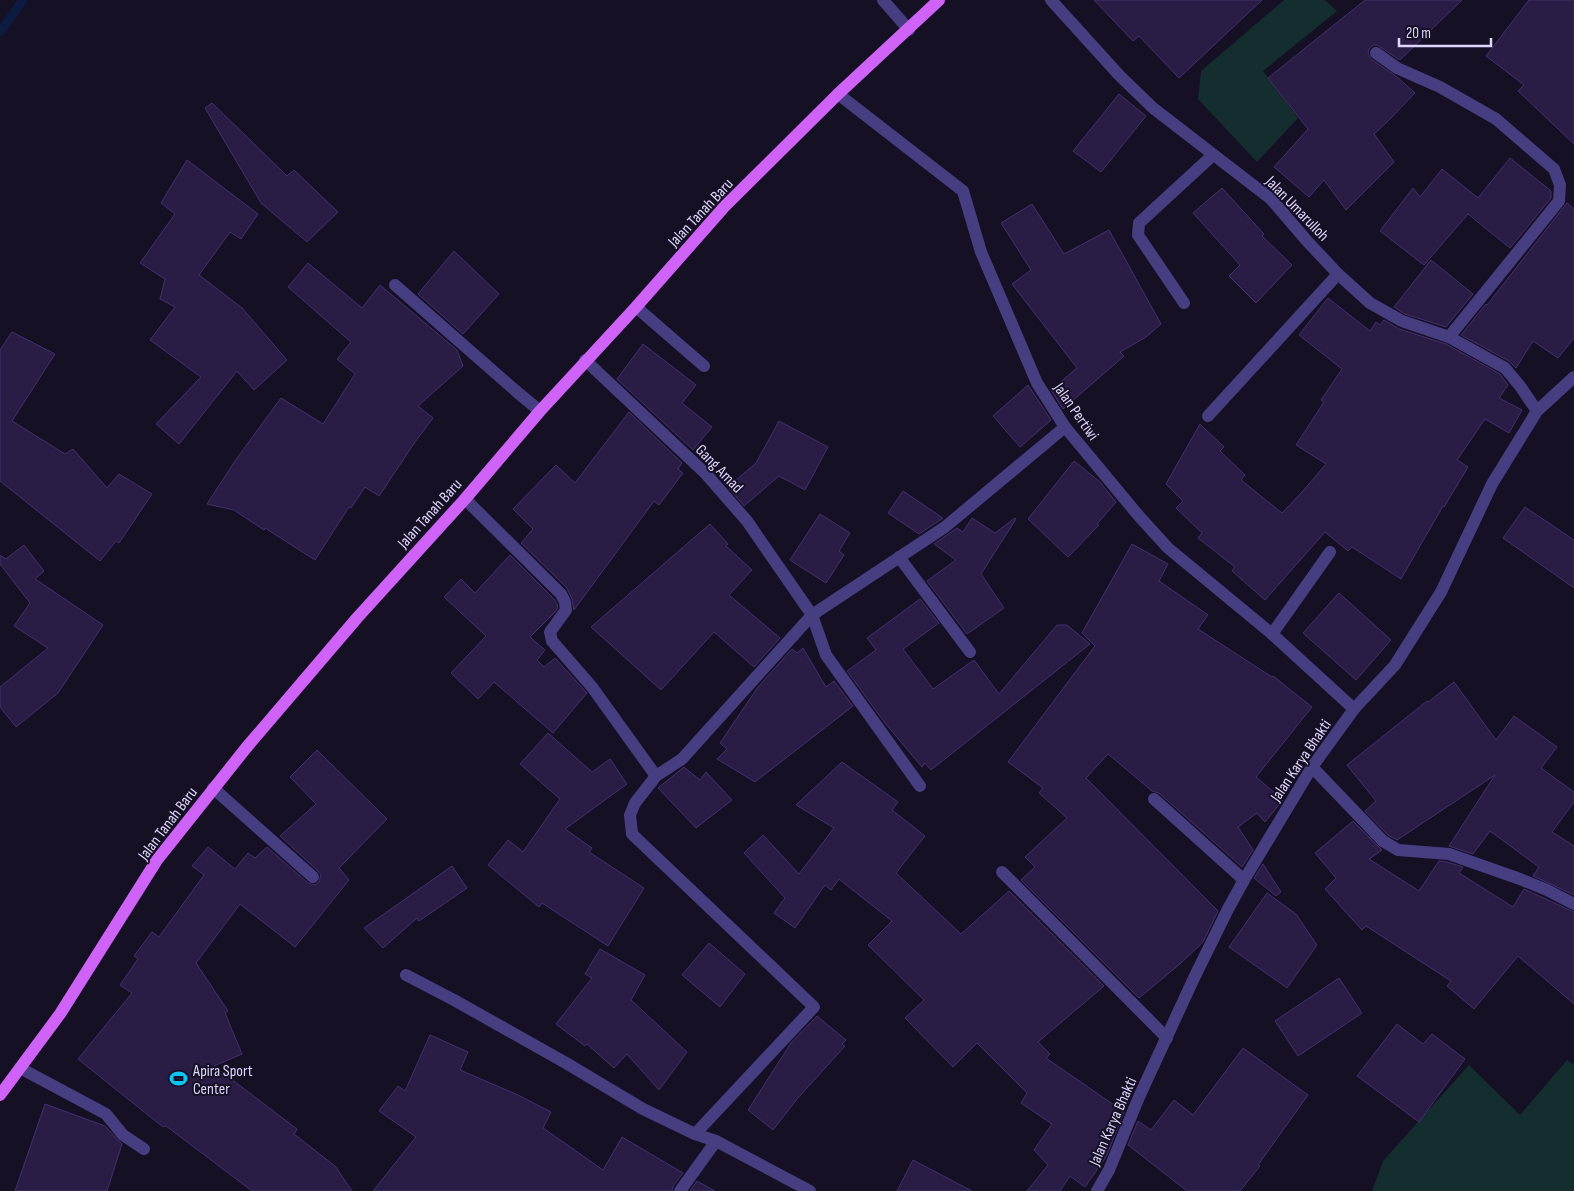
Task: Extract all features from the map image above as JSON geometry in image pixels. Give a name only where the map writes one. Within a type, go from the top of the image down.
[{"type":"main road","name":"Jalan Tanah Baru","points":[[0,1095],[60,1014],[157,860],[213,788],[357,618],[464,499],[540,410],[636,307],[725,206],[838,94],[909,30],[939,0]]},
{"type":"street","points":[[884,0],[909,30]]},
{"type":"street","name":"Jalan Umarulloh","points":[[1051,0],[1119,75],[1153,108],[1271,199],[1338,274],[1370,303],[1402,321],[1450,337],[1505,368],[1520,386],[1537,412]]},
{"type":"street","points":[[1376,52],[1397,68],[1440,87],[1496,119],[1554,169],[1560,185],[1559,201],[1450,337]]},
{"type":"street","name":"Jalan Pertiwi","points":[[838,94],[963,191],[981,252],[1037,383],[1065,427],[1138,515],[1168,548],[1272,634],[1354,709]]},
{"type":"street","points":[[1184,303],[1138,235],[1139,223],[1214,155]]},
{"type":"street","points":[[1208,416],[1338,274]]},
{"type":"street","points":[[395,285],[540,410]]},
{"type":"street","points":[[636,307],[704,366]]},
{"type":"street","name":"Gang Amad","points":[[585,360],[706,474],[747,521],[812,614],[826,655],[920,786]]},
{"type":"street","name":"Jalan Karya Bhakti","points":[[1097,1191],[1109,1170],[1139,1097],[1228,909],[1244,880],[1312,767],[1354,709],[1395,665],[1441,592],[1492,484],[1537,412],[1574,377]]},
{"type":"street","points":[[695,1134],[814,1007],[632,834],[630,815],[635,803],[656,776],[682,758],[700,740],[812,614],[945,527],[1065,427]]},
{"type":"street","points":[[464,499],[561,594],[566,610],[550,632],[552,641],[592,687],[656,776]]},
{"type":"street","points":[[1272,634],[1330,552]]},
{"type":"street","points":[[899,557],[970,652]]},
{"type":"street","points":[[1312,767],[1383,841],[1398,850],[1449,854],[1520,879],[1574,904]]},
{"type":"street","points":[[213,788],[313,877]]},
{"type":"street","points":[[1154,799],[1244,880]]},
{"type":"street","points":[[1002,872],[1167,1038]]},
{"type":"street","points":[[406,975],[558,1058],[643,1109],[695,1134],[716,1141],[810,1191]]},
{"type":"street","points":[[20,1068],[106,1114],[123,1135],[144,1149]]},
{"type":"street","points":[[680,1191],[716,1141]]},
{"type":"green space","points":[[1284,0],[1325,0],[1337,11],[1263,71],[1298,118],[1257,162],[1198,99],[1201,71]]},
{"type":"green space","points":[[1567,1060],[1574,1065],[1574,1191],[1372,1191],[1383,1161],[1469,1065],[1520,1115]]},
{"type":"building","points":[[1094,0],[1262,0],[1179,78],[1139,36],[1133,41]]},
{"type":"building","points":[[1365,0],[1462,0],[1400,60],[1377,45],[1373,45],[1369,49],[1368,53],[1371,59],[1397,77],[1415,93],[1374,134],[1394,162],[1346,210],[1324,180],[1309,197],[1274,167],[1308,129],[1268,78]]},
{"type":"building","points":[[1529,0],[1574,0],[1574,144],[1518,91],[1524,85],[1486,56]]},
{"type":"building","points":[[1119,94],[1146,116],[1101,172],[1073,151]]},
{"type":"building","points":[[212,103],[287,176],[294,170],[338,212],[307,242],[261,203],[205,108]]},
{"type":"building","points":[[1510,158],[1551,191],[1551,198],[1510,248],[1468,214],[1424,265],[1380,231],[1413,188],[1420,197],[1442,169],[1478,198]]},
{"type":"building","points":[[187,160],[258,214],[241,239],[230,232],[199,275],[242,308],[287,360],[254,390],[237,371],[179,444],[156,424],[201,377],[150,340],[175,307],[160,299],[165,279],[140,263],[175,214],[161,203]]},
{"type":"building","points":[[1222,188],[1264,234],[1262,236],[1292,265],[1256,303],[1229,276],[1240,265],[1193,213]]},
{"type":"building","points":[[1567,203],[1574,209],[1574,338],[1558,358],[1533,341],[1516,368],[1509,361],[1461,335]]},
{"type":"building","points":[[1032,204],[1064,254],[1109,230],[1161,324],[1146,337],[1120,352],[1124,356],[1063,409],[1051,390],[1077,368],[1012,284],[1031,270],[1001,223]]},
{"type":"building","points":[[454,251],[499,294],[463,334],[418,294]]},
{"type":"building","points":[[1431,260],[1473,294],[1446,327],[1405,314],[1394,307]]},
{"type":"building","points":[[308,263],[362,308],[380,285],[457,350],[463,366],[418,406],[433,418],[379,496],[365,487],[351,508],[349,507],[315,560],[234,510],[207,504],[237,458],[281,398],[323,424],[355,374],[337,359],[351,342],[288,287]]},
{"type":"building","points":[[1328,298],[1370,331],[1376,322],[1380,325],[1384,320],[1399,329],[1446,344],[1500,374],[1508,385],[1499,398],[1522,410],[1509,433],[1485,419],[1457,460],[1468,467],[1401,579],[1352,547],[1348,551],[1325,532],[1265,600],[1232,571],[1235,567],[1198,538],[1202,533],[1176,508],[1183,501],[1166,484],[1200,424],[1224,447],[1220,451],[1245,475],[1241,480],[1282,513],[1303,491],[1326,464],[1296,445],[1324,402],[1321,400],[1342,369],[1299,335]]},
{"type":"building","points":[[12,332],[55,354],[12,421],[65,454],[73,449],[107,488],[119,474],[152,494],[119,543],[116,541],[100,561],[0,481],[0,350]]},
{"type":"building","points":[[643,344],[696,385],[682,403],[712,427],[693,450],[617,379]]},
{"type":"building","points":[[1028,385],[1051,420],[1020,447],[993,416]]},
{"type":"building","points":[[629,412],[682,463],[678,469],[683,473],[659,505],[654,501],[574,610],[567,588],[521,543],[533,529],[513,509],[556,465],[575,483]]},
{"type":"building","points":[[779,421],[828,447],[805,490],[779,476],[744,506],[728,487],[756,463]]},
{"type":"building","points":[[1074,461],[1100,482],[1116,502],[1097,524],[1099,525],[1068,557],[1028,519]]},
{"type":"building","points":[[903,491],[943,518],[919,534],[888,513]]},
{"type":"building","points":[[1525,507],[1574,540],[1574,588],[1503,538]]},
{"type":"building","points":[[820,514],[850,533],[839,551],[844,555],[826,583],[790,560]]},
{"type":"building","points":[[972,518],[995,533],[1016,519],[981,574],[1004,608],[967,634],[927,581],[956,560],[934,544],[957,528],[963,532]]},
{"type":"building","points":[[710,524],[728,544],[726,546],[752,570],[729,595],[780,638],[754,667],[714,632],[661,690],[591,627]]},
{"type":"building","points":[[1132,544],[1168,564],[1159,581],[1208,615],[1198,629],[1273,676],[1312,707],[1256,777],[1283,800],[1265,822],[1257,813],[1238,827],[1253,850],[1242,867],[1159,793],[1152,791],[1108,754],[1086,778],[1218,911],[1203,942],[1139,998],[1021,880],[1035,867],[1025,857],[1067,818],[1039,793],[1043,788],[1008,762],[1095,646],[1082,633]]},
{"type":"building","points":[[24,545],[44,571],[35,579],[103,625],[58,693],[16,727],[0,707],[0,687],[48,648],[14,626],[30,603],[0,564],[0,555],[6,559]]},
{"type":"building","points":[[510,555],[557,604],[558,608],[555,612],[530,637],[545,650],[537,660],[544,667],[555,658],[587,693],[553,733],[494,682],[478,699],[451,673],[486,636],[444,597],[461,579],[475,593]]},
{"type":"building","points":[[1339,593],[1391,640],[1356,680],[1303,633]]},
{"type":"building","points":[[920,599],[939,623],[903,649],[933,689],[974,660],[999,694],[1057,625],[1067,625],[1090,644],[931,770],[925,763],[922,767],[885,723],[847,671],[876,650],[867,638]]},
{"type":"building","points":[[803,648],[826,687],[834,681],[853,706],[755,782],[717,759],[727,749],[720,743],[758,687],[792,649],[797,653]]},
{"type":"building","points":[[1454,682],[1496,740],[1514,716],[1557,747],[1541,768],[1574,792],[1574,802],[1552,832],[1574,846],[1574,895],[1533,876],[1539,867],[1490,831],[1473,854],[1449,846],[1495,775],[1397,840],[1388,835],[1365,811],[1376,801],[1347,765],[1427,701]]},
{"type":"building","points":[[548,733],[592,772],[610,759],[627,784],[565,829],[592,848],[589,852],[644,888],[608,946],[542,903],[539,907],[488,865],[508,840],[523,852],[560,799],[520,764]]},
{"type":"building","points":[[317,750],[387,819],[339,868],[349,880],[295,947],[240,904],[196,963],[228,1011],[225,1013],[242,1054],[214,1066],[297,1129],[294,1134],[335,1166],[352,1191],[252,1191],[166,1126],[163,1127],[78,1059],[132,993],[120,985],[138,959],[134,956],[152,932],[159,937],[204,875],[192,866],[208,847],[235,869],[248,853],[255,858],[267,847],[308,883],[315,885],[319,882],[321,875],[318,871],[280,836],[316,804],[290,777]]},
{"type":"building","points":[[842,762],[898,802],[892,810],[925,836],[896,873],[961,934],[1009,891],[1104,986],[1038,1042],[1050,1054],[1046,1058],[1124,1112],[1106,1157],[1085,1187],[1070,1176],[1060,1191],[1027,1191],[1048,1165],[1034,1150],[1052,1124],[1021,1103],[1027,1093],[977,1043],[953,1067],[905,1018],[924,1000],[868,945],[892,921],[839,879],[831,890],[825,885],[795,928],[774,913],[785,898],[744,853],[763,835],[799,874],[834,828],[796,805]]},
{"type":"building","points":[[684,767],[700,780],[706,772],[732,800],[696,828],[658,788]]},
{"type":"building","points":[[1353,821],[1382,850],[1369,859],[1419,891],[1439,861],[1447,862],[1463,867],[1459,873],[1513,907],[1524,889],[1574,912],[1574,1004],[1518,956],[1474,1009],[1447,986],[1451,981],[1366,926],[1362,930],[1325,889],[1336,878],[1315,853]]},
{"type":"building","points":[[1263,864],[1281,892],[1276,896],[1254,878]]},
{"type":"building","points":[[452,866],[467,888],[419,921],[417,918],[383,948],[364,928]]},
{"type":"building","points":[[1267,893],[1296,914],[1317,945],[1287,988],[1229,947]]},
{"type":"building","points":[[709,943],[745,974],[720,1007],[682,975]]},
{"type":"building","points":[[600,949],[645,975],[631,1000],[687,1052],[659,1090],[627,1054],[614,1068],[587,1044],[585,1046],[556,1024],[592,978],[585,974]]},
{"type":"building","points":[[1339,978],[1362,1013],[1298,1056],[1275,1021]]},
{"type":"building","points":[[817,1016],[846,1040],[842,1044],[845,1046],[797,1099],[773,1130],[748,1110],[791,1043]]},
{"type":"building","points":[[1397,1024],[1423,1044],[1432,1034],[1465,1059],[1419,1122],[1357,1076]]},
{"type":"building","points":[[430,1035],[468,1052],[460,1070],[518,1095],[551,1112],[543,1128],[603,1170],[622,1137],[683,1173],[673,1186],[672,1191],[373,1191],[416,1137],[379,1111],[398,1086],[405,1091]]},
{"type":"building","points":[[1243,1048],[1308,1095],[1258,1165],[1260,1166],[1240,1191],[1187,1191],[1128,1145],[1138,1121],[1151,1130],[1174,1100],[1193,1115]]},
{"type":"building","points":[[45,1104],[105,1126],[122,1144],[107,1191],[15,1191]]},
{"type":"building","points":[[913,1160],[972,1191],[897,1191]]},
{"type":"building","points":[[697,1181],[715,1191],[690,1191]]},
{"type":"waterway","points":[[0,32],[23,0]]},
{"type":"place","name":"Apira Sport Center","points":[[179,1079]]}]
